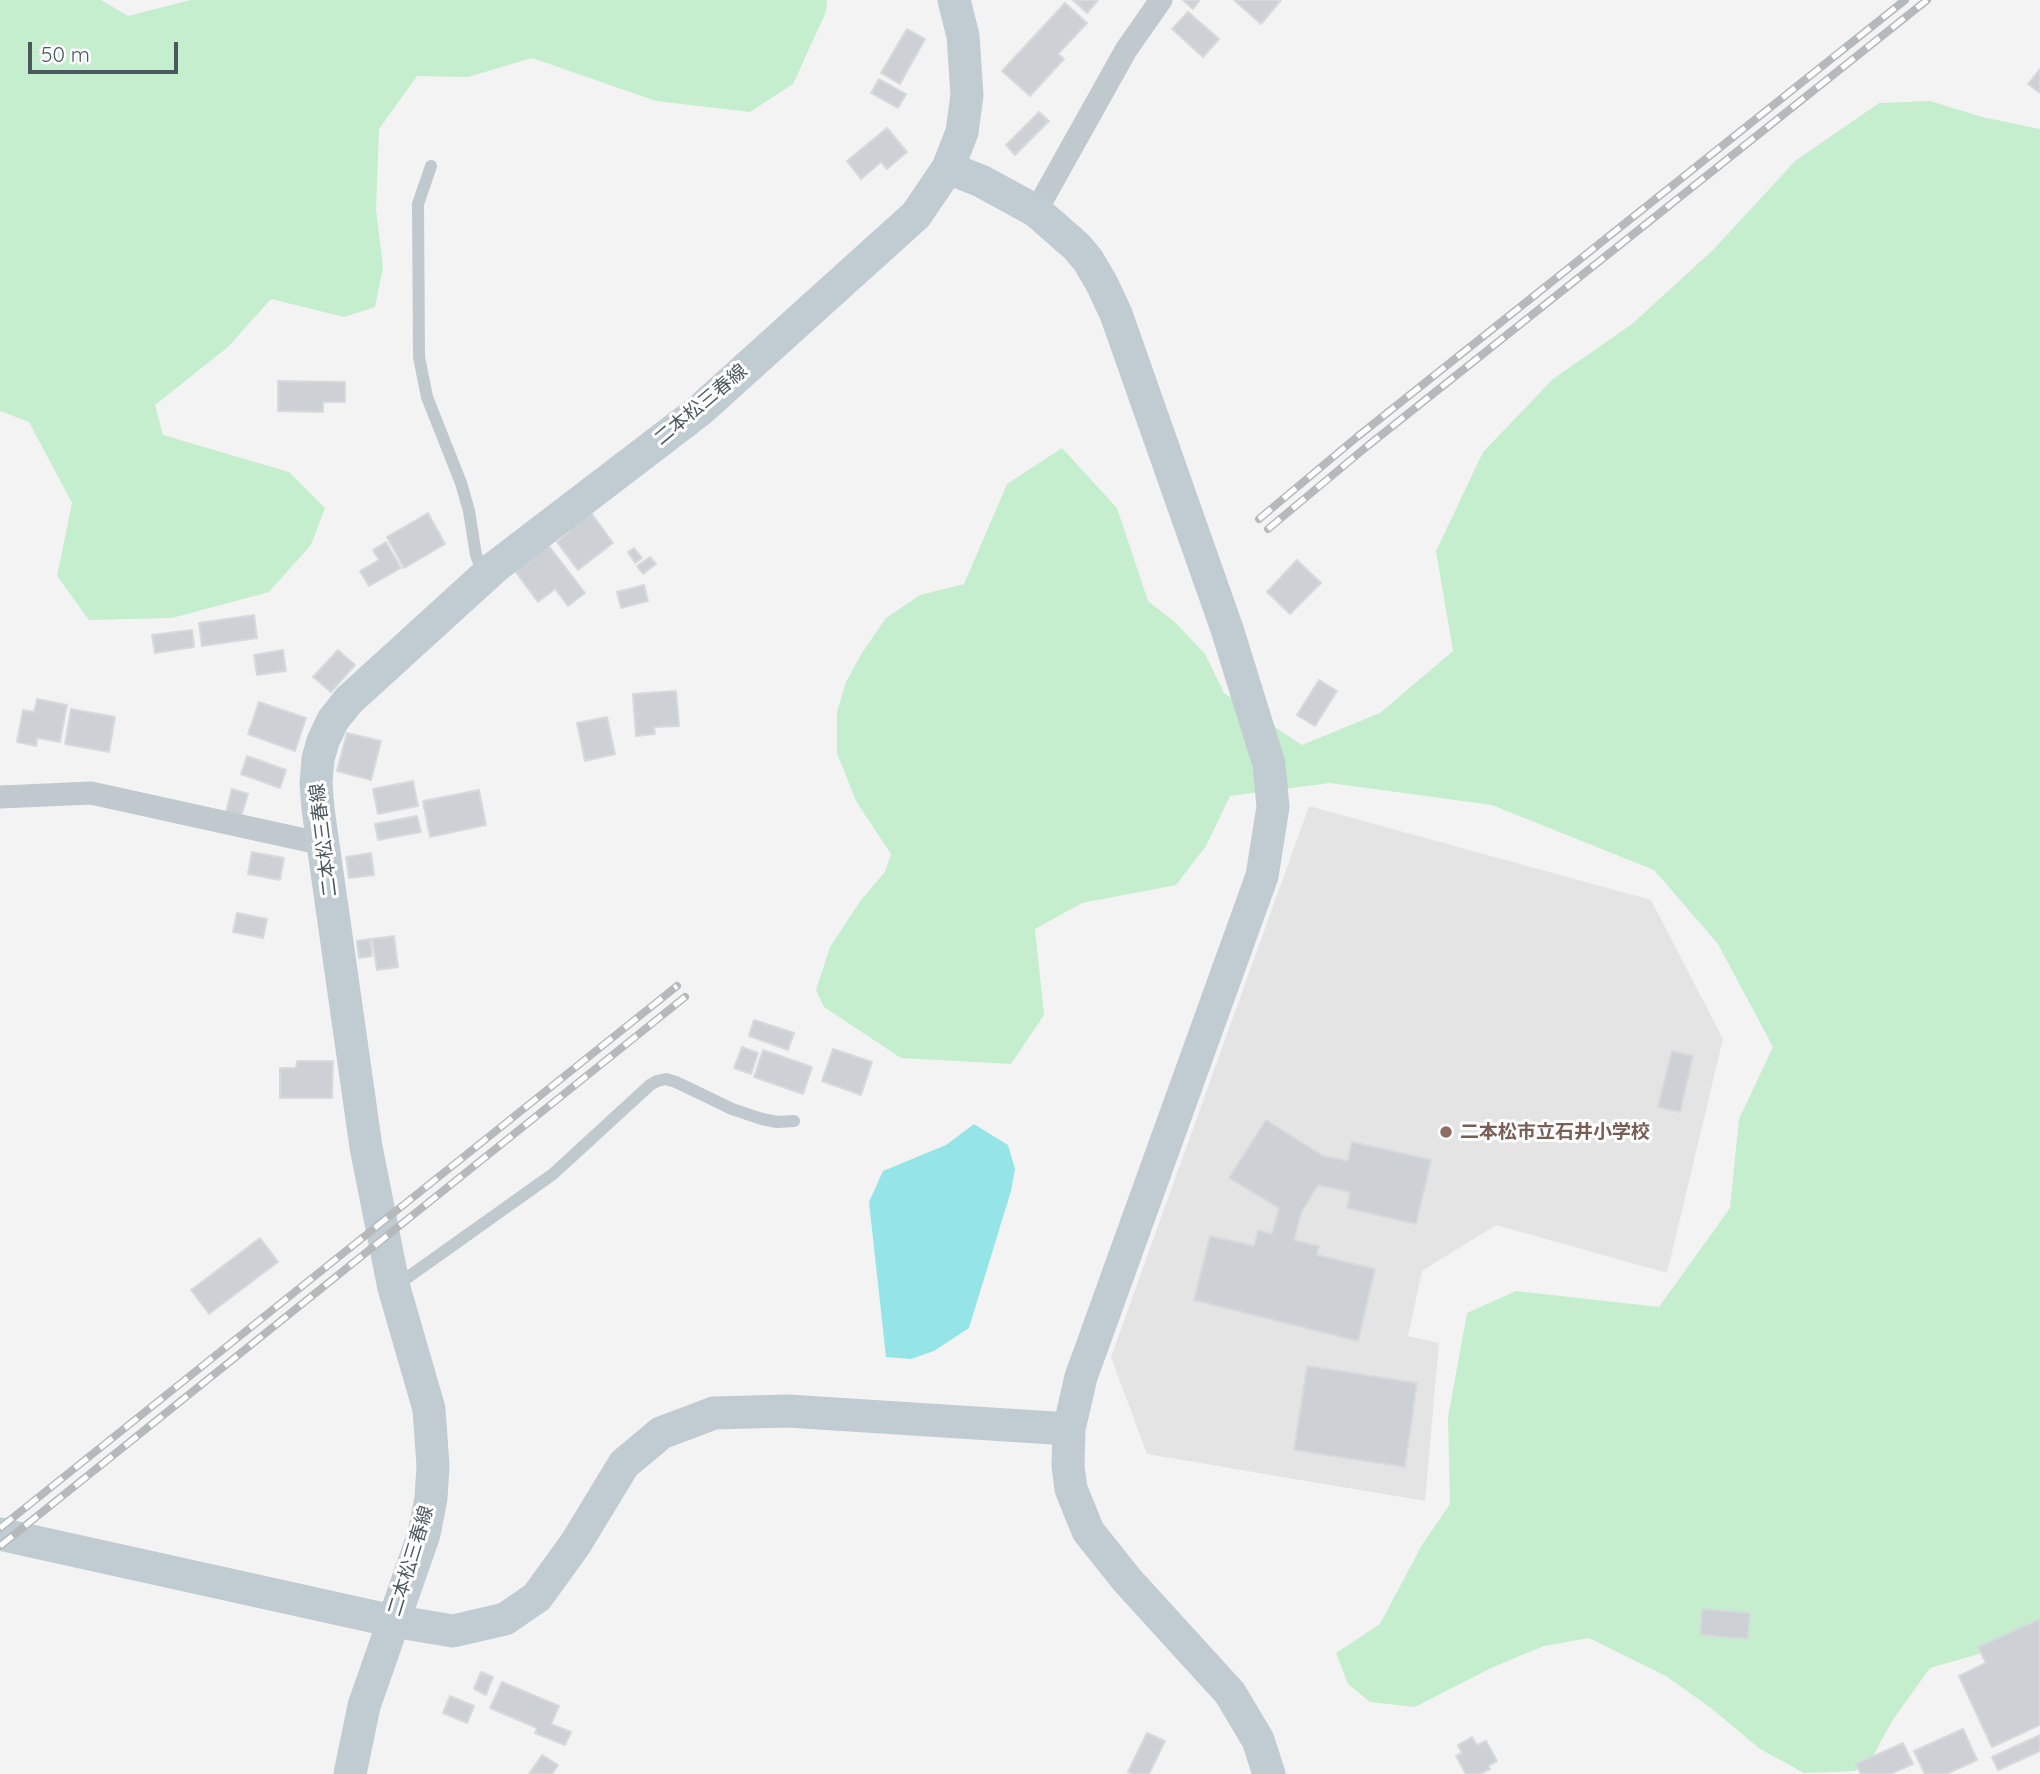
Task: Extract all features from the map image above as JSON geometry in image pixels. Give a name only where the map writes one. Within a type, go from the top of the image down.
[{"type":"street","name":"二本松三春線","points":[[350,1774],[364,1706],[424,1534],[431,1498],[433,1466],[429,1409],[394,1287],[366,1147],[316,783],[323,741],[333,720],[349,700],[485,577],[699,411],[916,215],[948,168],[962,132],[967,94],[963,36],[954,0]]},
{"type":"street","points":[[1036,211],[1126,50],[1161,0]]},
{"type":"street","points":[[948,168],[981,181],[1036,211],[1088,260],[1116,314],[1227,629],[1269,764],[1273,807],[1262,876],[1081,1377],[1069,1429],[1068,1466],[1070,1489],[1088,1531],[1127,1580],[1230,1693],[1258,1740],[1269,1774]]},
{"type":"street","points":[[0,797],[91,793],[323,844]]},
{"type":"street","points":[[0,1534],[393,1621],[453,1631],[505,1619],[537,1597],[576,1544],[624,1464],[660,1433],[714,1413],[788,1411],[1069,1429]]},
{"type":"lane","points":[[431,166],[418,204],[419,357],[427,397],[461,483],[469,512],[475,555],[485,577]]},
{"type":"lane","points":[[394,1287],[553,1174],[657,1081],[666,1079],[677,1082],[732,1109],[762,1119],[794,1121]]},
{"type":"shaded area","name":"二本松市立石井小学校","points":[[1309,806],[1651,900],[1723,1039],[1667,1273],[1496,1225],[1422,1271],[1408,1336],[1439,1343],[1425,1501],[1147,1454],[1111,1357]]},
{"type":"green space","points":[[0,0],[101,0],[128,16],[190,0],[827,0],[826,12],[793,84],[750,112],[656,101],[532,58],[468,77],[417,76],[379,129],[376,209],[383,267],[375,307],[344,317],[271,299],[228,347],[155,405],[163,435],[289,472],[325,508],[311,545],[269,592],[172,618],[89,620],[57,576],[72,503],[29,422],[0,411]]},
{"type":"green space","points":[[1930,101],[1982,117],[2040,129],[2040,1639],[2035,1638],[1930,1668],[1892,1721],[1872,1758],[1855,1771],[1804,1773],[1760,1749],[1712,1709],[1666,1676],[1589,1638],[1544,1646],[1491,1668],[1415,1707],[1370,1702],[1348,1684],[1336,1653],[1380,1624],[1422,1545],[1450,1504],[1448,1417],[1467,1313],[1516,1291],[1659,1307],[1730,1208],[1739,1119],[1773,1047],[1718,944],[1654,870],[1492,805],[1330,783],[1230,796],[1206,846],[1176,885],[1082,903],[1035,929],[1044,1015],[1011,1064],[901,1058],[824,1007],[816,990],[830,947],[861,900],[885,872],[891,854],[856,801],[837,753],[837,712],[846,682],[886,618],[920,595],[964,584],[1007,484],[1062,448],[1117,508],[1148,601],[1175,622],[1205,654],[1224,693],[1302,745],[1380,713],[1453,651],[1436,551],[1483,452],[1553,379],[1632,324],[1713,250],[1795,161],[1879,103]]},
{"type":"water","points":[[974,1124],[1008,1145],[1015,1169],[1011,1191],[969,1328],[934,1351],[911,1359],[886,1357],[869,1202],[883,1171],[946,1145]]},
{"type":"building","points":[[1073,0],[1098,0],[1087,13]]},
{"type":"building","points":[[1183,0],[1200,0],[1193,9]]},
{"type":"building","points":[[1234,0],[1281,0],[1261,24]]},
{"type":"building","points":[[1065,3],[1087,23],[1058,54],[1064,59],[1030,96],[1002,71]]},
{"type":"building","points":[[1188,12],[1219,39],[1203,57],[1172,29]]},
{"type":"building","points":[[907,29],[925,39],[900,84],[881,73]]},
{"type":"building","points":[[2040,69],[2040,93],[2028,84]]},
{"type":"building","points":[[879,79],[906,94],[898,108],[871,93]]},
{"type":"building","points":[[1039,112],[1049,121],[1015,155],[1006,145]]},
{"type":"building","points":[[887,128],[907,152],[887,169],[881,162],[861,179],[847,161]]},
{"type":"building","points":[[278,381],[345,382],[345,402],[323,402],[323,412],[278,411]]},
{"type":"building","points":[[589,510],[613,543],[578,570],[557,542],[570,531],[567,527]]},
{"type":"building","points":[[428,513],[445,544],[404,568],[387,537]]},
{"type":"building","points":[[386,542],[401,568],[369,586],[360,571],[379,560],[373,550]]},
{"type":"building","points":[[549,546],[585,593],[568,606],[555,589],[538,602],[515,571]]},
{"type":"building","points":[[634,548],[642,558],[635,563],[628,552]]},
{"type":"building","points":[[650,557],[656,564],[643,574],[637,566]]},
{"type":"building","points":[[1297,560],[1321,583],[1290,614],[1267,592]]},
{"type":"building","points":[[644,585],[648,601],[621,608],[617,592]]},
{"type":"building","points":[[254,615],[257,638],[202,646],[199,623]]},
{"type":"building","points":[[192,630],[194,647],[155,653],[152,635]]},
{"type":"building","points":[[283,650],[286,671],[257,675],[254,655]]},
{"type":"building","points":[[338,650],[355,665],[331,692],[313,677]]},
{"type":"building","points":[[1319,680],[1337,691],[1315,726],[1297,715]]},
{"type":"building","points":[[676,691],[679,726],[654,727],[655,734],[636,736],[633,694]]},
{"type":"building","points":[[37,699],[67,705],[60,742],[37,738],[36,746],[17,742],[23,710],[34,712]]},
{"type":"building","points":[[259,702],[306,718],[295,751],[248,734]]},
{"type":"building","points":[[71,709],[115,717],[109,752],[65,744]]},
{"type":"building","points":[[607,717],[615,754],[585,761],[577,723]]},
{"type":"building","points":[[347,733],[381,741],[371,780],[337,771]]},
{"type":"building","points":[[247,756],[286,770],[280,788],[241,774]]},
{"type":"building","points":[[413,781],[418,806],[378,814],[373,789]]},
{"type":"building","points":[[232,789],[248,794],[241,817],[226,812]]},
{"type":"building","points":[[479,790],[486,825],[430,837],[423,801]]},
{"type":"building","points":[[417,816],[421,832],[378,840],[375,824]]},
{"type":"building","points":[[252,852],[284,858],[280,880],[248,874]]},
{"type":"building","points":[[371,853],[374,875],[349,878],[346,857]]},
{"type":"building","points":[[237,913],[267,919],[263,938],[233,932]]},
{"type":"building","points":[[394,936],[398,967],[377,970],[372,939]]},
{"type":"building","points":[[370,939],[372,956],[359,958],[357,941]]},
{"type":"building","points":[[754,1020],[794,1033],[788,1050],[749,1036]]},
{"type":"building","points":[[742,1047],[758,1053],[751,1074],[734,1068]]},
{"type":"building","points":[[833,1049],[872,1062],[861,1095],[822,1081]]},
{"type":"building","points":[[763,1050],[812,1067],[803,1094],[754,1077]]},
{"type":"building","points":[[1672,1051],[1693,1056],[1680,1112],[1658,1107]]},
{"type":"building","points":[[297,1061],[333,1061],[332,1098],[280,1098],[280,1068],[296,1068]]},
{"type":"building","points":[[1266,1120],[1323,1156],[1348,1161],[1352,1142],[1431,1160],[1416,1224],[1347,1208],[1350,1192],[1318,1185],[1301,1213],[1294,1240],[1319,1246],[1317,1255],[1375,1269],[1358,1341],[1194,1300],[1210,1236],[1254,1246],[1258,1230],[1272,1234],[1279,1208],[1229,1178]]},
{"type":"building","points":[[260,1238],[278,1262],[209,1314],[191,1290]]},
{"type":"building","points":[[1307,1366],[1417,1383],[1405,1467],[1294,1450]]},
{"type":"building","points":[[1702,1609],[1750,1613],[1748,1639],[1700,1635]]},
{"type":"building","points":[[2040,1619],[2040,1725],[1992,1747],[1959,1676],[1986,1663],[1978,1647]]},
{"type":"building","points":[[481,1672],[493,1677],[486,1695],[474,1689]]},
{"type":"building","points":[[502,1682],[559,1706],[551,1724],[571,1732],[565,1745],[535,1733],[537,1728],[490,1708]]},
{"type":"building","points":[[450,1696],[474,1706],[467,1723],[443,1713]]},
{"type":"building","points":[[1963,1729],[1977,1760],[1946,1774],[1925,1774],[1914,1751]]},
{"type":"building","points":[[1147,1733],[1165,1741],[1149,1774],[1132,1774],[1128,1772]]},
{"type":"building","points":[[2040,1735],[2040,1751],[1998,1770],[1992,1757]]},
{"type":"building","points":[[1472,1737],[1477,1745],[1486,1741],[1497,1761],[1488,1766],[1490,1769],[1480,1774],[1466,1774],[1456,1756],[1462,1753],[1458,1745]]},
{"type":"building","points":[[1903,1743],[1913,1764],[1890,1774],[1861,1774],[1856,1764]]},
{"type":"building","points":[[542,1755],[558,1765],[552,1774],[529,1774]]},
{"type":"railway","points":[[1259,519],[1357,437],[1905,0]]},
{"type":"railway","points":[[1268,529],[1365,448],[1927,0]]},
{"type":"railway","points":[[0,1528],[677,986]]},
{"type":"railway","points":[[0,1546],[685,997]]},
{"type":"place","name":"二本松市立石井小学校","points":[[1446,1132]]}]
